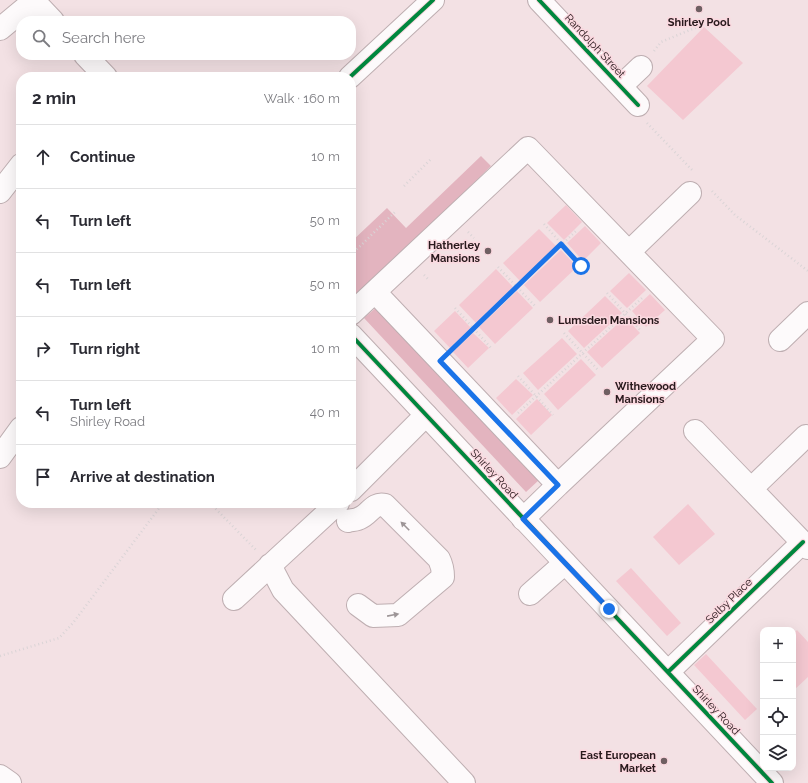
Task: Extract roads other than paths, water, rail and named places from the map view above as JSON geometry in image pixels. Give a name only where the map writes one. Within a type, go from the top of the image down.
[{"type":"street","points":[[0,29],[34,0],[48,16]]},
{"type":"street","points":[[355,72],[433,0]]},
{"type":"street","name":"Randolph Street","points":[[539,0],[638,105]]},
{"type":"street","name":"Randolph Street","points":[[621,86],[641,66]]},
{"type":"street","points":[[356,309],[528,148],[714,339],[523,519]]},
{"type":"street","points":[[0,192],[16,171]]},
{"type":"street","points":[[629,252],[699,186]]},
{"type":"street","points":[[375,292],[558,485]]},
{"type":"street","points":[[780,340],[808,313]]},
{"type":"street","name":"Shirley Road","points":[[356,340],[772,783]]},
{"type":"street","points":[[356,485],[426,415]]},
{"type":"street","name":"Selby Place","points":[[668,672],[805,545],[695,432]]},
{"type":"street","points":[[0,457],[16,435]]},
{"type":"street","points":[[752,489],[806,436]]},
{"type":"street","points":[[234,599],[270,565],[343,512],[362,518],[375,506],[380,504],[385,505],[439,560],[442,565],[443,576],[398,615],[373,616],[358,605]]},
{"type":"street","points":[[530,594],[566,563]]},
{"type":"street","points":[[270,565],[282,590],[464,783]]},
{"type":"street","points":[[0,776],[10,783]]},
{"type":"place","name":"Shirley Pool","points":[[699,9]]},
{"type":"place","name":"Hatherley Mansions","points":[[488,251]]},
{"type":"place","name":"Lumsden Mansions","points":[[550,320]]},
{"type":"place","name":"Withewood Mansions","points":[[607,392]]},
{"type":"place","name":"East European Market","points":[[664,761]]}]
